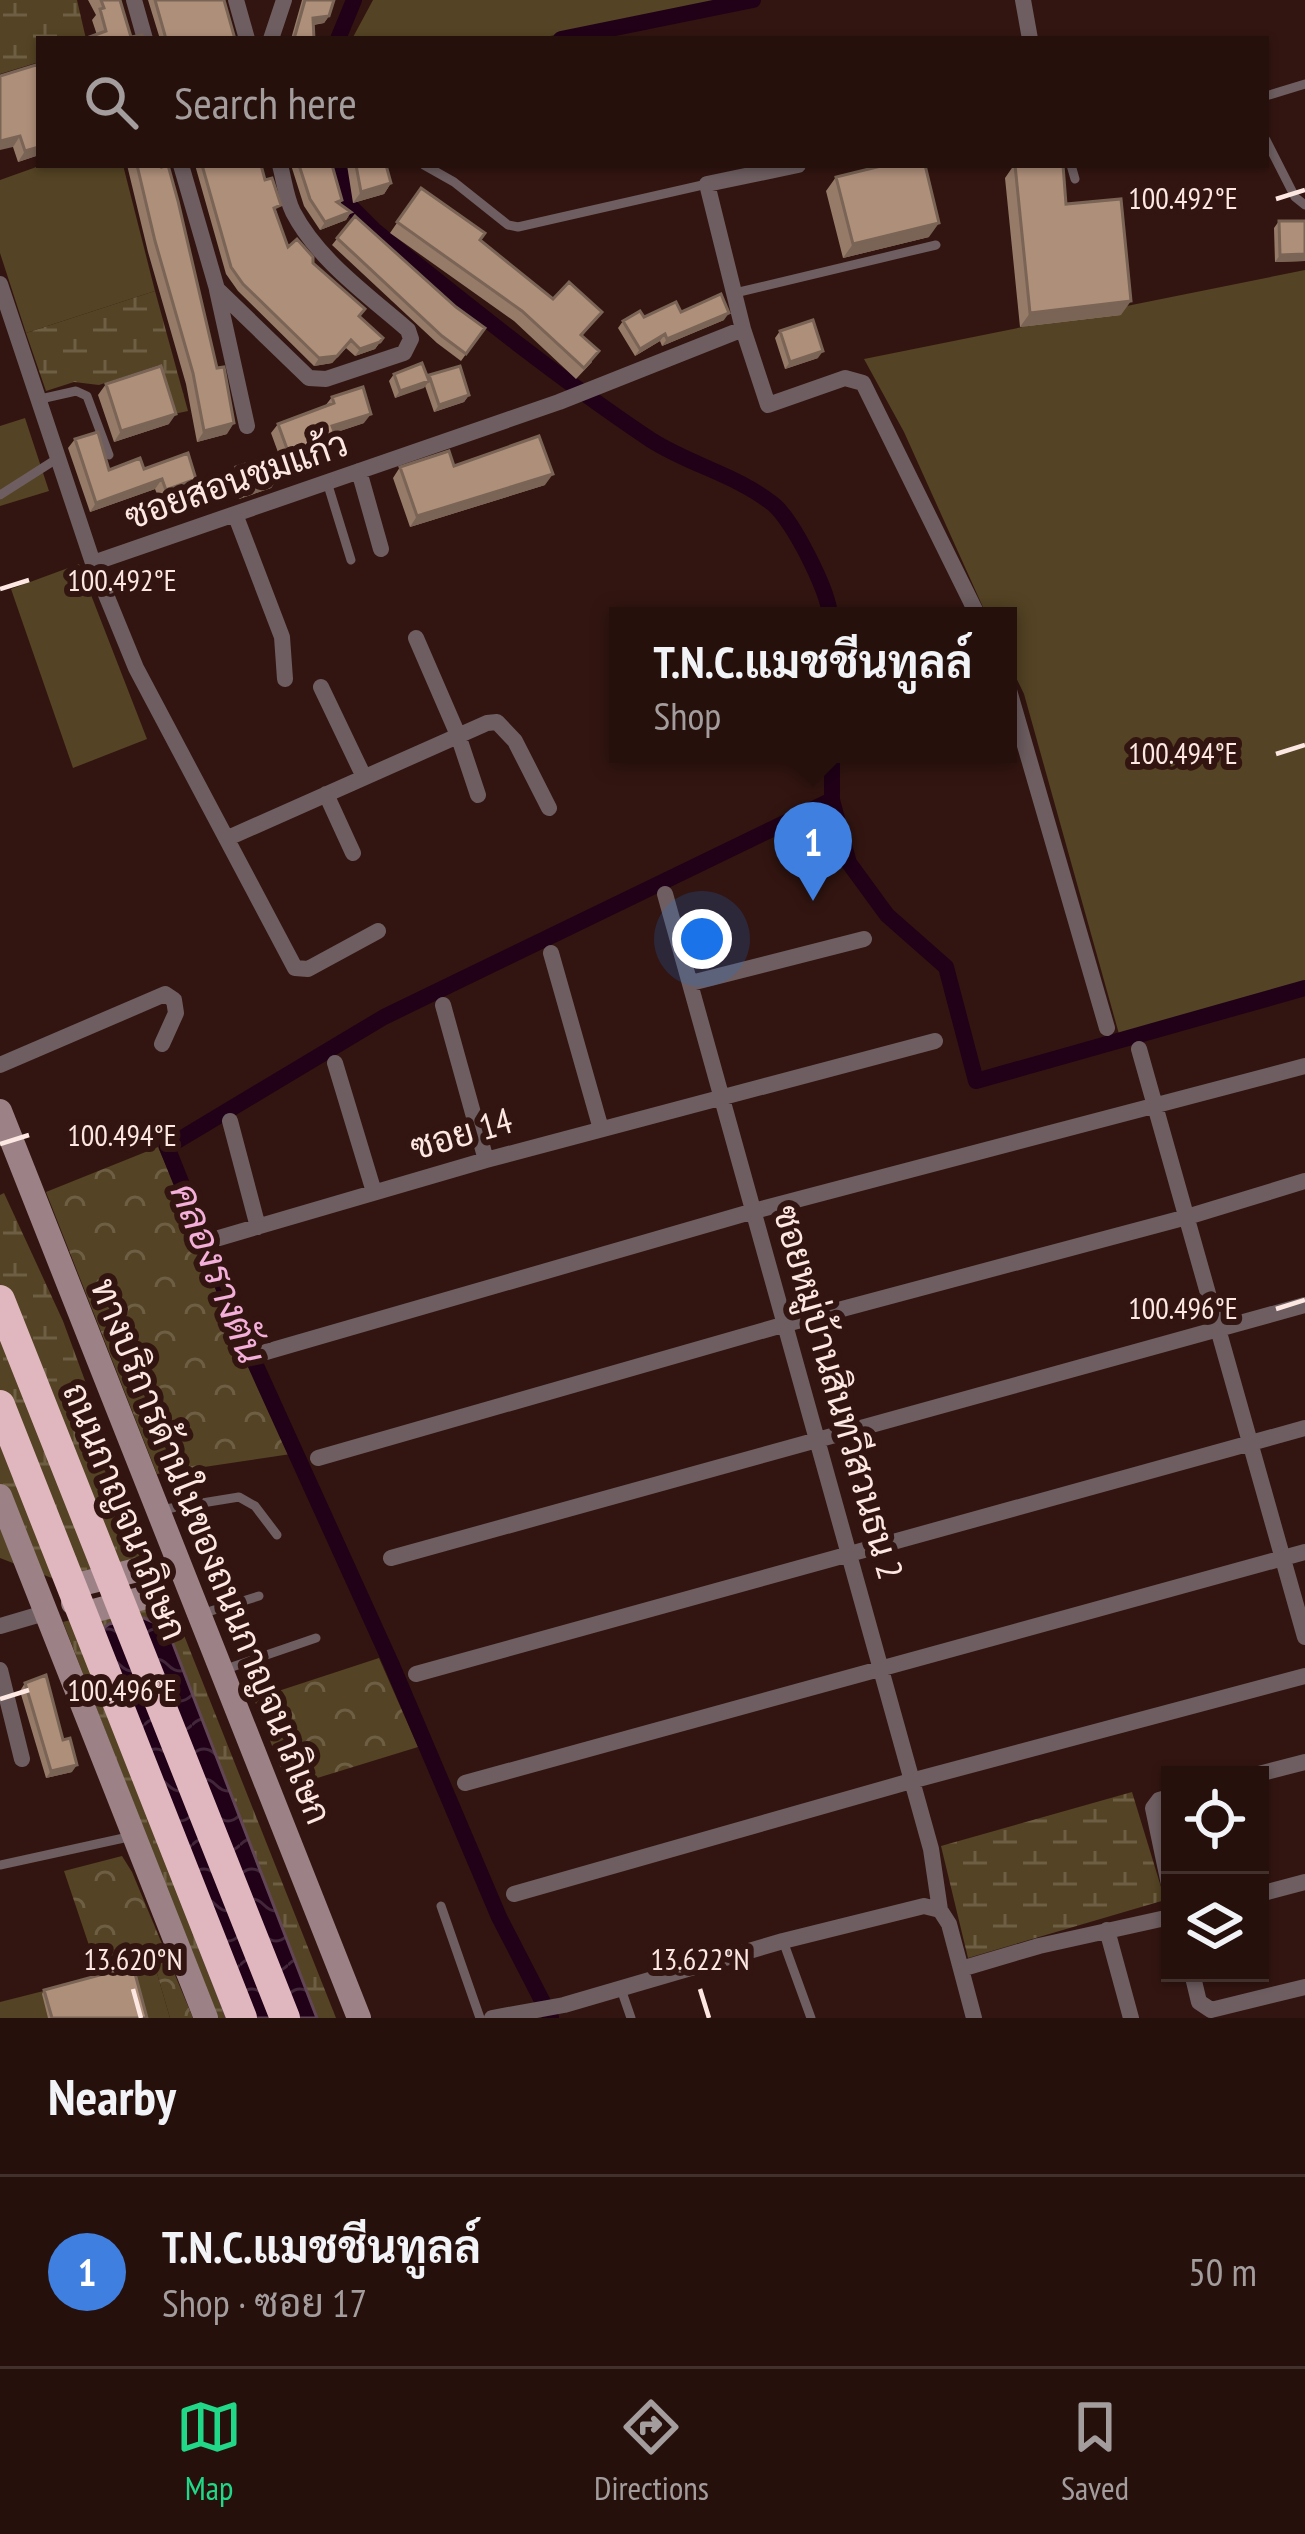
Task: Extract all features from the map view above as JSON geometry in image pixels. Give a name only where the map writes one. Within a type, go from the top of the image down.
[{"type":"highway","name":"ถนนกาญจนาภิเษก","points":[[0,1300],[285,2018]]},
{"type":"highway","points":[[0,1406],[242,2018]]},
{"type":"main road","name":"ทางบริการด้านในของถนนกาญจนาภิเษก","points":[[0,1111],[9,1163],[159,1510],[359,2018]]},
{"type":"main road","points":[[0,1496],[206,2018]]},
{"type":"main road","points":[[48,1612],[74,1605],[89,1612],[143,1598],[152,1582],[184,1574]]},
{"type":"street","points":[[134,0],[144,36]]},
{"type":"street","points":[[236,0],[246,36]]},
{"type":"street","points":[[273,36],[284,0]]},
{"type":"street","points":[[1023,0],[1029,36]]},
{"type":"street","points":[[182,168],[217,289],[248,426]]},
{"type":"street","points":[[217,289],[309,378],[326,380],[404,353],[410,346],[408,330],[305,232],[290,207],[281,168]]},
{"type":"street","points":[[784,168],[707,184],[743,329],[768,405],[845,378],[863,383],[974,607]]},
{"type":"street","name":"ซอยสอนชมแก้ว","points":[[0,284],[93,563],[559,402],[743,329]]},
{"type":"street","points":[[359,471],[381,549]]},
{"type":"street","points":[[235,514],[282,637],[285,679]]},
{"type":"street","points":[[93,563],[136,668],[298,970],[378,931]]},
{"type":"street","points":[[416,638],[478,795]]},
{"type":"street","points":[[321,687],[364,777]]},
{"type":"street","points":[[1017,718],[1106,1028]]},
{"type":"street","points":[[228,838],[487,723],[505,728],[549,808]]},
{"type":"street","points":[[326,794],[353,853]]},
{"type":"street","name":"ซอยหมู่บ้านสินทวีสวนธน 2","points":[[665,894],[931,1849],[940,1910],[949,1924],[974,2018]]},
{"type":"street","points":[[691,982],[864,939]]},
{"type":"street","points":[[551,953],[601,1129]]},
{"type":"street","points":[[0,1065],[165,994],[175,1000],[176,1013],[162,1044]]},
{"type":"street","points":[[442,1006],[486,1160]]},
{"type":"street","name":"ซอย 14","points":[[219,1238],[722,1095],[935,1041]]},
{"type":"street","points":[[1139,1049],[1305,1637]]},
{"type":"street","points":[[335,1063],[374,1192]]},
{"type":"street","points":[[266,1352],[754,1211],[1305,1066]]},
{"type":"street","points":[[230,1121],[257,1227]]},
{"type":"street","points":[[318,1458],[1305,1181]]},
{"type":"street","points":[[391,1558],[1305,1305]]},
{"type":"street","points":[[416,1674],[1305,1428]]},
{"type":"street","points":[[465,1783],[1305,1552]]},
{"type":"street","points":[[0,1626],[48,1612]]},
{"type":"street","points":[[0,1670],[22,1759]]},
{"type":"street","points":[[514,1894],[1305,1676]]},
{"type":"street","points":[[1269,1771],[1305,1762]]},
{"type":"street","points":[[1161,1800],[1153,1808],[1161,1846]]},
{"type":"street","points":[[1269,1892],[1305,1882]]},
{"type":"street","points":[[492,2018],[564,2005],[783,1941],[924,1906],[940,1910]]},
{"type":"street","points":[[961,1970],[1161,1919]]},
{"type":"street","points":[[1107,1930],[1131,2018]]},
{"type":"street","points":[[1194,1982],[1199,2002],[1211,2010],[1305,1987]]},
{"type":"lane","points":[[1269,95],[1305,83]]},
{"type":"lane","points":[[1269,146],[1295,197],[1305,205]]},
{"type":"lane","points":[[429,168],[508,225],[518,227],[707,184]]},
{"type":"lane","points":[[1072,168],[1075,178]]},
{"type":"lane","points":[[734,293],[937,245]]},
{"type":"lane","points":[[36,400],[76,391],[86,396],[109,455]]},
{"type":"lane","points":[[0,495],[55,460]]},
{"type":"lane","points":[[327,482],[351,560]]},
{"type":"lane","points":[[159,1510],[239,1497],[255,1506],[277,1535]]},
{"type":"lane","points":[[200,1614],[259,1596]]},
{"type":"lane","points":[[223,1670],[316,1638]]},
{"type":"lane","points":[[0,1865],[133,1836]]},
{"type":"lane","points":[[441,1906],[480,2018]]},
{"type":"lane","points":[[783,1941],[811,2018]]},
{"type":"lane","points":[[621,1989],[631,2018]]},
{"type":"green space","points":[[0,0],[77,0],[85,36],[36,36],[36,63],[0,74]]},
{"type":"green space","points":[[373,0],[733,0],[550,36],[354,36]]},
{"type":"green space","points":[[36,167],[124,168],[155,291],[26,333],[0,253],[0,180]]},
{"type":"green space","points":[[1305,270],[1305,982],[1119,1034],[1017,680],[1017,607],[983,607],[904,432],[864,359]]},
{"type":"green space","points":[[155,291],[188,411],[174,414],[159,365],[99,385],[74,382],[46,391],[26,333]]},
{"type":"green space","points":[[25,418],[49,491],[0,506],[0,426]]},
{"type":"green space","points":[[79,564],[147,739],[73,768],[11,589]]},
{"type":"green space","points":[[158,1147],[291,1454],[157,1474],[46,1192]]},
{"type":"green space","points":[[4,1193],[63,1321],[151,1560],[94,1578],[57,1580],[0,1558],[0,1195]]},
{"type":"green space","points":[[157,1597],[172,1605],[336,2018],[217,2018],[63,1622]]},
{"type":"green space","points":[[379,1658],[418,1747],[288,1787],[254,1699]]},
{"type":"green space","points":[[1132,1792],[1161,1887],[1161,1901],[968,1958],[941,1846]]},
{"type":"green space","points":[[122,1856],[193,2018],[170,2018],[154,1963],[99,1975],[64,1871]]},
{"type":"green space","points":[[154,1963],[170,2018],[0,2018],[0,2002]]},
{"type":"water","points":[[144,1618],[167,1628],[317,2018],[227,2018],[82,1644],[109,1624]]},
{"type":"building","points":[[101,0],[120,0],[131,36],[92,36],[106,31],[100,9],[104,8]]},
{"type":"building","points":[[155,0],[224,0],[234,36],[165,36]]},
{"type":"building","points":[[305,0],[334,0],[329,16],[313,18],[314,36],[295,36]]},
{"type":"building","points":[[36,65],[36,148],[25,151],[20,136],[0,141],[0,76]]},
{"type":"building","points":[[138,168],[169,168],[217,368],[224,367],[234,423],[204,431],[193,373]]},
{"type":"building","points":[[203,168],[262,168],[265,180],[272,178],[281,205],[274,208],[288,247],[297,239],[313,263],[365,309],[359,316],[383,338],[360,349],[351,340],[337,356],[319,358],[231,267]]},
{"type":"building","points":[[300,168],[333,168],[342,200],[337,202],[351,212],[325,222],[310,199]]},
{"type":"building","points":[[357,168],[387,168],[391,183],[361,192]]},
{"type":"building","points":[[873,168],[926,168],[939,223],[853,244],[836,177]]},
{"type":"building","points":[[1015,168],[1063,168],[1066,204],[1121,199],[1131,301],[1030,313]]},
{"type":"building","points":[[421,188],[485,233],[480,240],[553,299],[569,282],[602,312],[581,335],[599,351],[584,368],[522,311],[397,222]]},
{"type":"building","points":[[355,216],[485,328],[466,354],[337,238]]},
{"type":"building","points":[[1279,221],[1305,221],[1305,254],[1280,255]]},
{"type":"building","points":[[721,294],[729,313],[667,339],[665,334],[640,349],[623,321],[640,311],[644,317],[676,302],[681,312]]},
{"type":"building","points":[[813,320],[823,351],[790,362],[780,331]]},
{"type":"building","points":[[422,363],[429,381],[400,391],[394,374]]},
{"type":"building","points":[[161,366],[176,414],[121,431],[106,384]]},
{"type":"building","points":[[460,366],[469,395],[439,405],[429,375]]},
{"type":"building","points":[[363,387],[371,414],[332,426],[337,439],[290,457],[278,424]]},
{"type":"building","points":[[98,432],[109,470],[140,458],[144,469],[188,453],[196,479],[166,490],[162,479],[96,503],[75,439]]},
{"type":"building","points":[[539,436],[553,474],[417,516],[400,467],[449,451],[454,466]]},
{"type":"building","points":[[269,457],[276,481],[244,492],[236,467]]},
{"type":"building","points":[[46,1675],[63,1740],[70,1738],[77,1765],[51,1771],[25,1683]]},
{"type":"building","points":[[133,1966],[147,2018],[52,2018],[44,1990]]},
{"type":"waterway","points":[[339,36],[354,0]]},
{"type":"waterway","points":[[576,36],[753,0]]},
{"type":"waterway","points":[[340,168],[350,206],[476,311],[651,440],[773,504],[808,556],[828,607]]},
{"type":"waterway","points":[[832,763],[832,800],[849,863],[887,915],[946,967],[976,1081],[1305,988]]},
{"type":"waterway","name":"คลองรางตัน","points":[[551,2018],[499,1917],[391,1663],[244,1339],[167,1147],[384,1017],[832,800]]},
{"type":"place","name":"T.N.C.แมชชีนทูลล์","points":[[813,901]]}]
